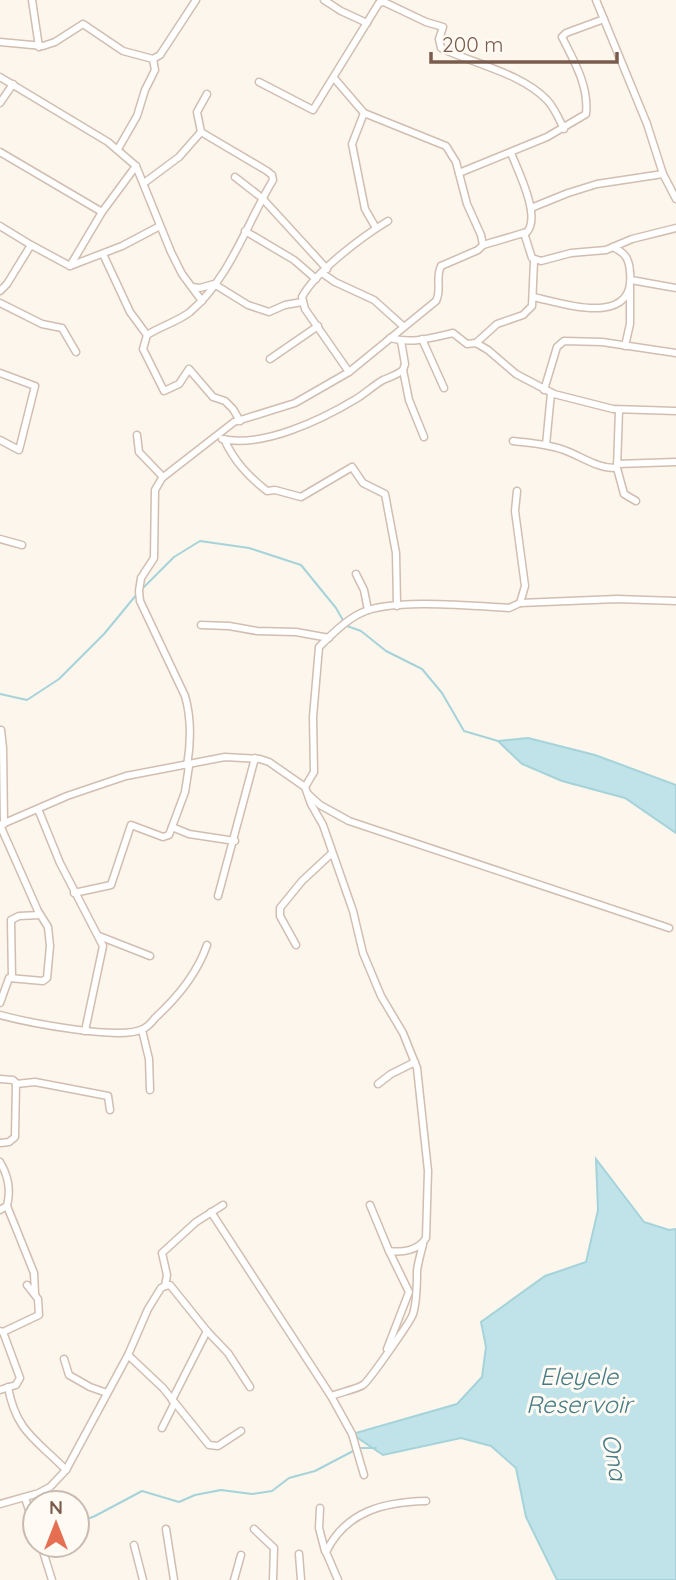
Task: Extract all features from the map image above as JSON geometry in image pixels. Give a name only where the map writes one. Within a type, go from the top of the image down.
[{"type":"street","points":[[33,0],[39,47]]},
{"type":"street","points":[[0,42],[39,47],[55,42],[83,24],[123,51],[153,59],[160,55],[195,0]]},
{"type":"street","points":[[324,0],[367,23]]},
{"type":"street","points":[[596,0],[648,124],[663,174],[676,199]]},
{"type":"street","points":[[259,82],[313,110],[379,3],[384,2],[443,27],[439,39],[441,48],[508,75],[542,96],[549,102],[564,129]]},
{"type":"street","points":[[459,173],[564,129],[584,116],[587,103],[581,76],[562,37],[566,33],[604,19]]},
{"type":"street","points":[[118,149],[137,116],[155,70],[153,59]]},
{"type":"street","points":[[0,77],[118,149],[136,166],[182,274],[202,301]]},
{"type":"street","points":[[334,78],[364,113],[444,144],[455,158],[467,204],[483,245]]},
{"type":"street","points":[[0,103],[13,84]]},
{"type":"street","points":[[207,94],[197,112],[201,132],[271,174],[273,180],[214,285],[202,301],[186,315],[147,335],[143,349],[164,391],[179,384],[189,369],[213,397],[225,401],[233,409],[240,421]]},
{"type":"street","points":[[364,113],[352,144],[365,209],[376,228]]},
{"type":"street","points":[[144,183],[179,158],[201,132]]},
{"type":"street","points":[[0,152],[102,212]]},
{"type":"street","points":[[74,893],[111,885],[131,825],[166,837],[185,792],[191,729],[189,711],[185,696],[140,601],[139,591],[141,578],[154,558],[156,490],[163,477],[220,438],[234,422],[295,403],[368,359],[403,326],[436,301],[439,296],[440,267],[478,250],[483,245],[524,233],[531,227],[531,208],[511,153]]},
{"type":"street","points":[[71,266],[102,212],[136,166]]},
{"type":"street","points":[[531,208],[568,192],[597,184],[663,174]]},
{"type":"street","points":[[235,177],[262,198],[335,282],[374,300],[403,326]]},
{"type":"street","points":[[349,372],[302,302],[304,292],[325,271],[388,221]]},
{"type":"street","points":[[0,226],[31,246],[71,266],[103,254],[160,226]]},
{"type":"street","points":[[534,261],[571,253],[606,250],[648,234],[676,228]]},
{"type":"street","points":[[245,231],[294,260],[316,279]]},
{"type":"street","points":[[390,338],[401,341],[453,333],[467,344],[476,343],[497,324],[529,310],[533,298],[534,261],[524,233]]},
{"type":"street","points":[[0,291],[31,246]]},
{"type":"street","points":[[613,247],[625,254],[629,262],[631,283],[625,346]]},
{"type":"street","points":[[103,254],[130,312],[147,335]]},
{"type":"street","points":[[631,283],[676,288]]},
{"type":"street","points":[[533,298],[599,310],[624,298],[631,283]]},
{"type":"street","points":[[191,287],[214,285],[248,305],[270,312],[285,305],[302,302]]},
{"type":"street","points":[[0,303],[42,324],[62,328],[76,352]]},
{"type":"street","points":[[270,359],[318,326]]},
{"type":"street","points":[[422,339],[444,388]]},
{"type":"street","points":[[401,341],[405,364],[403,370],[410,400],[424,438]]},
{"type":"street","points":[[546,445],[547,391],[557,347],[564,341],[602,342],[676,353]]},
{"type":"street","points":[[476,343],[500,357],[516,374],[547,391],[619,410],[676,411]]},
{"type":"street","points":[[220,438],[243,441],[294,429],[358,398],[403,370]]},
{"type":"street","points":[[0,373],[34,386],[19,450],[0,440]]},
{"type":"street","points":[[619,410],[617,466],[624,494],[636,501]]},
{"type":"street","points":[[137,435],[139,452],[163,477]]},
{"type":"street","points":[[220,438],[245,472],[267,491],[275,490],[301,497],[352,467],[363,483],[385,494],[396,553],[397,606]]},
{"type":"street","points":[[513,441],[546,445],[605,468],[676,462]]},
{"type":"street","points":[[517,491],[515,512],[524,586],[520,603]]},
{"type":"street","points":[[0,540],[22,545]]},
{"type":"street","points":[[356,574],[364,590],[368,610]]},
{"type":"street","points":[[386,1353],[413,1315],[418,1282],[417,1269],[426,1238],[428,1171],[415,1062],[403,1032],[381,996],[363,953],[353,911],[323,825],[306,790],[314,772],[313,717],[319,647],[360,613],[397,606],[509,608],[520,603],[617,599],[676,601]]},
{"type":"street","points":[[201,625],[296,632],[329,638]]},
{"type":"street","points":[[0,1003],[8,980],[12,978],[43,981],[47,978],[50,934],[1,824],[1,730]]},
{"type":"street","points":[[1,824],[67,796],[126,776],[225,757],[255,758],[270,762],[320,804],[349,821],[669,928]]},
{"type":"street","points":[[218,896],[255,758]]},
{"type":"street","points":[[38,809],[74,893],[99,936],[104,951],[85,1031]]},
{"type":"street","points":[[172,827],[190,834],[234,841]]},
{"type":"street","points":[[296,945],[280,916],[280,908],[302,881],[331,854]]},
{"type":"street","points":[[12,978],[11,920],[19,916],[40,915]]},
{"type":"street","points":[[99,936],[150,956]]},
{"type":"street","points":[[0,1015],[41,1025],[85,1031],[114,1033],[142,1030],[191,979],[207,945]]},
{"type":"street","points":[[142,1030],[149,1059],[150,1090]]},
{"type":"street","points":[[378,1084],[415,1062]]},
{"type":"street","points":[[0,1079],[13,1080],[16,1084],[15,1137],[9,1142],[0,1143]]},
{"type":"street","points":[[16,1084],[35,1082],[108,1096],[110,1110]]},
{"type":"street","points":[[0,1162],[8,1178],[7,1206],[34,1273],[39,1315],[2,1331],[20,1374],[20,1382],[0,1390]]},
{"type":"street","points":[[165,1286],[167,1275],[162,1254],[223,1205]]},
{"type":"street","points":[[331,1395],[363,1385],[378,1369],[409,1292],[370,1205]]},
{"type":"street","points":[[0,1210],[7,1206]]},
{"type":"street","points":[[211,1212],[331,1395],[352,1434],[364,1475]]},
{"type":"street","points":[[389,1251],[409,1251],[423,1244]]},
{"type":"street","points":[[27,1285],[35,1293]]},
{"type":"street","points":[[45,1489],[66,1470],[89,1432],[148,1309],[165,1286],[170,1285],[206,1331],[228,1353],[250,1387]]},
{"type":"street","points":[[162,1428],[206,1331]]},
{"type":"street","points":[[128,1355],[163,1388],[209,1445],[218,1446],[240,1431]]},
{"type":"street","points":[[64,1359],[69,1375],[107,1393]]},
{"type":"street","points":[[8,1387],[15,1416],[37,1444],[66,1470]]},
{"type":"street","points":[[0,1504],[21,1499]]},
{"type":"street","points":[[326,1552],[337,1535],[361,1513],[391,1503],[426,1501]]},
{"type":"street","points":[[320,1508],[319,1528],[338,1580]]},
{"type":"street","points":[[166,1529],[174,1580]]},
{"type":"street","points":[[254,1529],[274,1548],[273,1580]]},
{"type":"street","points":[[134,1545],[144,1580]]},
{"type":"street","points":[[299,1553],[301,1580]]},
{"type":"street","points":[[234,1580],[241,1555]]},
{"type":"street","points":[[45,1559],[52,1580]]},
{"type":"water","points":[[528,738],[595,755],[676,785],[676,833],[625,798],[562,781],[522,764],[498,741]]},
{"type":"water","name":"Eleyele Reservoir","points":[[596,1159],[644,1222],[669,1230],[676,1229],[676,1580],[557,1580],[526,1517],[516,1468],[491,1446],[461,1438],[383,1455],[352,1434],[457,1404],[482,1377],[486,1347],[481,1322],[545,1276],[586,1262],[598,1210]]},
{"type":"waterway","points":[[141,590],[174,557],[200,541],[249,548],[301,565],[344,622]]},
{"type":"waterway","points":[[0,694],[27,700],[59,679],[104,634],[137,594]]},
{"type":"waterway","points":[[347,626],[361,631],[386,651],[422,669],[442,693],[464,731],[498,741]]},
{"type":"waterway","points":[[360,1448],[376,1448]]},
{"type":"waterway","points":[[91,1518],[142,1491],[179,1502],[195,1495],[221,1490],[252,1494],[272,1491],[289,1478],[315,1471],[355,1450]]},
{"type":"water label","name":"Ona","points":[[615,1457]]}]
